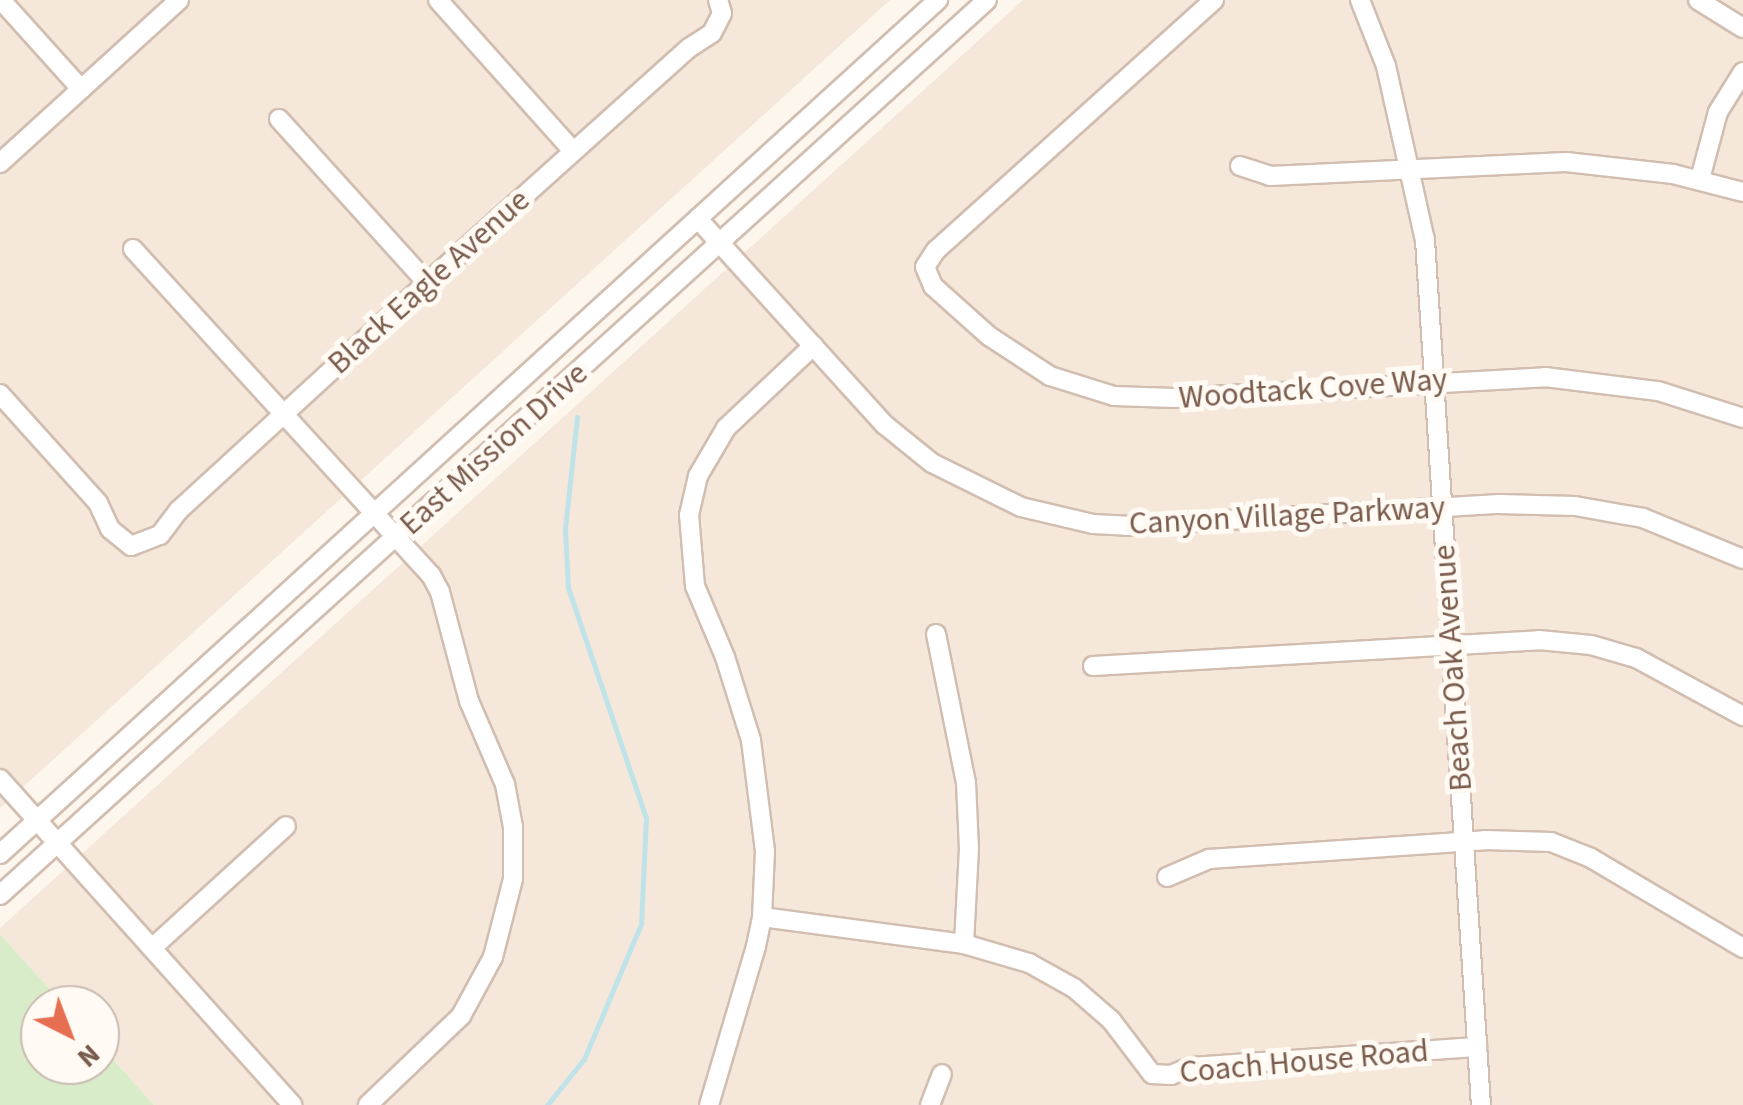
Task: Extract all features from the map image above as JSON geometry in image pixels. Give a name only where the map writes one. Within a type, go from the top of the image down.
[{"type":"street","points":[[1,0],[81,89]]},
{"type":"street","points":[[0,162],[179,0]]},
{"type":"street","points":[[438,0],[573,151]]},
{"type":"street","name":"East Mission Drive","points":[[0,854],[938,0]]},
{"type":"street","name":"East Mission Drive","points":[[0,895],[986,0]]},
{"type":"street","name":"Woodtack Cove Way","points":[[1214,0],[936,250],[925,267],[933,286],[1010,353],[1060,380],[1114,396],[1174,398],[1508,377],[1602,382],[1658,392],[1743,418]]},
{"type":"street","name":"Beach Oak Avenue","points":[[1360,0],[1377,36],[1412,166],[1424,240],[1481,1105]]},
{"type":"street","points":[[1698,0],[1743,28]]},
{"type":"street","name":"Black Eagle Avenue","points":[[0,394],[98,504],[110,530],[131,546],[160,535],[178,510],[427,283],[689,48],[712,33],[720,7]]},
{"type":"street","points":[[1700,179],[1718,112],[1743,72]]},
{"type":"street","points":[[279,119],[427,283]]},
{"type":"street","points":[[1240,166],[1270,176],[1412,166],[1566,162],[1700,179],[1743,192]]},
{"type":"street","name":"Canyon Village Parkway","points":[[698,219],[885,425],[932,463],[992,495],[1053,516],[1094,524],[1171,526],[1541,504],[1609,510],[1676,529],[1743,559]]},
{"type":"street","points":[[133,250],[372,514],[422,562],[440,592],[458,669],[505,784],[514,853],[500,936],[476,991],[445,1034],[368,1105]]},
{"type":"street","points":[[709,1105],[747,986],[762,917],[765,850],[757,770],[740,697],[696,586],[689,515],[698,476],[726,428],[813,346]]},
{"type":"street","points":[[936,634],[955,712],[969,816],[964,944]]},
{"type":"street","points":[[1094,666],[1506,639],[1591,645],[1654,666],[1743,716]]},
{"type":"street","points":[[0,780],[293,1105]]},
{"type":"street","points":[[152,948],[286,826]]},
{"type":"street","points":[[1167,877],[1209,859],[1530,840],[1570,847],[1743,948]]},
{"type":"street","name":"Coach House Road","points":[[762,917],[964,944],[1028,962],[1074,988],[1111,1020],[1152,1074],[1171,1074],[1190,1067],[1477,1048]]},
{"type":"street","points":[[930,1105],[942,1074]]},
{"type":"shaded area","points":[[0,0],[890,0],[0,808]]},
{"type":"shaded area","points":[[1023,0],[1743,0],[1743,1105],[154,1105],[120,1067],[120,985],[46,985],[0,934],[0,928]]},
{"type":"green space","points":[[0,934],[46,985],[20,985],[20,1085],[120,1085],[120,1067],[154,1105],[0,1105]]},
{"type":"waterway","points":[[547,1105],[584,1059],[641,924],[646,818],[568,588],[565,529],[577,417]]}]
